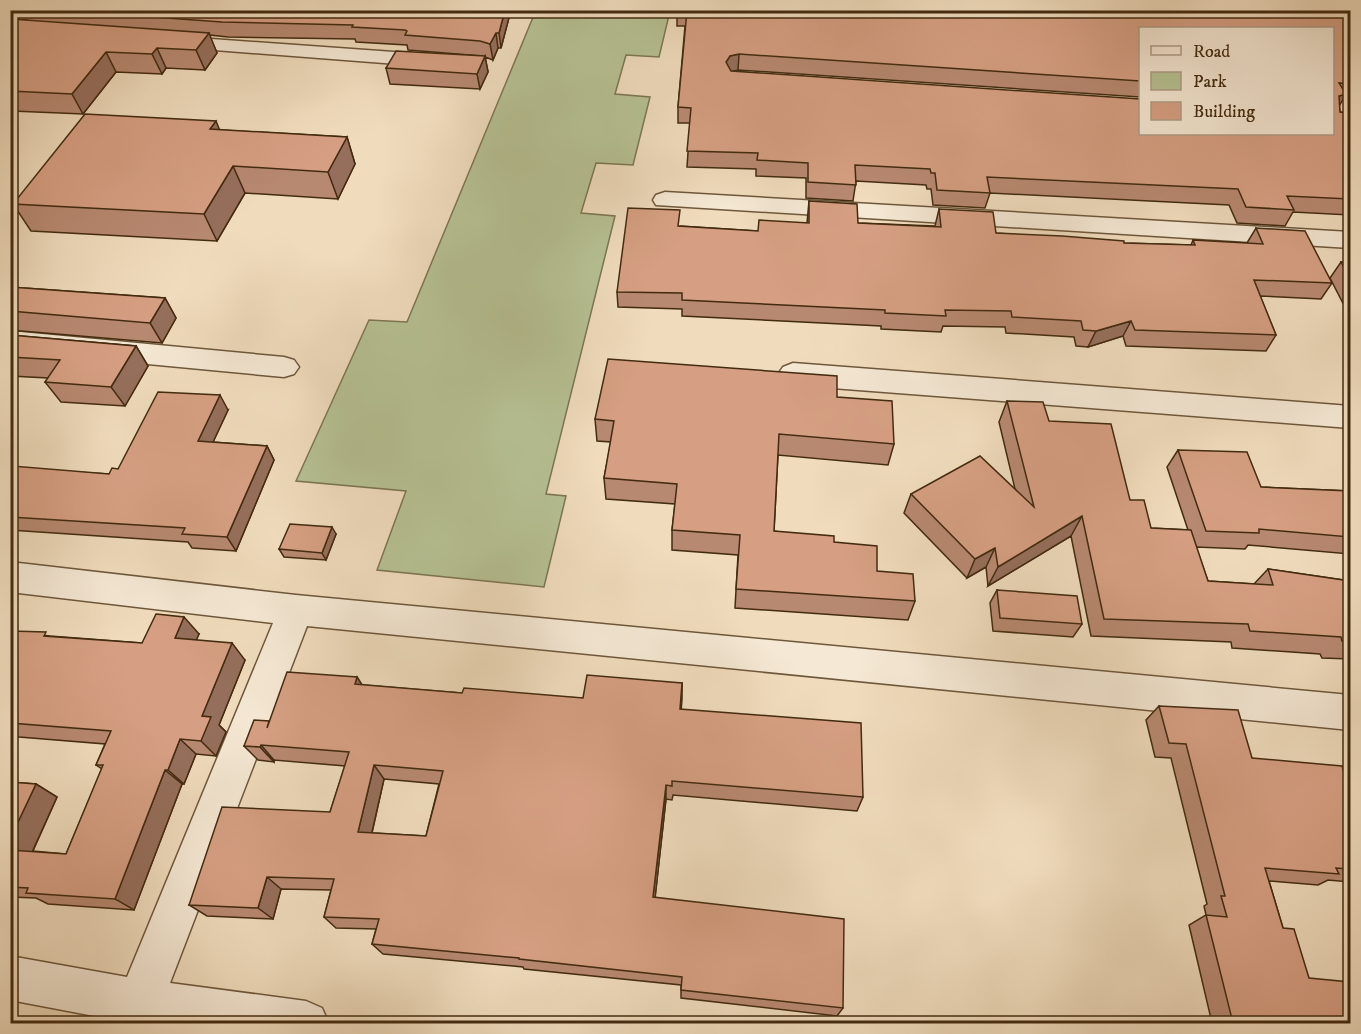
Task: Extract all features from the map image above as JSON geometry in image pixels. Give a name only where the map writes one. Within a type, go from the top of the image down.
[{"type":"street","points":[[152,41],[459,63]]},
{"type":"street","points":[[665,200],[1350,240]]},
{"type":"street","points":[[10,341],[284,367]]},
{"type":"street","points":[[766,373],[1350,417]]},
{"type":"street","points":[[10,577],[296,610],[1350,713]]},
{"type":"street","points":[[135,1013],[296,610]]},
{"type":"street","points":[[10,978],[135,1013],[306,1023]]},
{"type":"green space","points":[[536,10],[670,11],[659,57],[626,55],[615,94],[650,97],[633,165],[596,163],[581,213],[615,216],[546,494],[566,496],[544,587],[377,570],[406,491],[296,481],[369,320],[407,322]]},
{"type":"building","points":[[55,10],[505,10],[499,33],[496,33],[490,44],[480,41],[405,35],[407,31],[405,30],[352,27],[353,25],[222,22]]},
{"type":"building","points":[[679,10],[1219,10],[1338,15],[1350,18],[1350,84],[1339,83],[1346,94],[1339,96],[1340,112],[1350,113],[1350,199],[1287,196],[1294,210],[1246,207],[1238,189],[987,177],[990,193],[937,190],[935,173],[931,173],[930,169],[855,165],[856,185],[808,182],[808,163],[757,160],[758,153],[687,151],[691,108],[678,107],[687,11]]},
{"type":"building","points":[[11,19],[209,33],[196,50],[157,48],[152,54],[106,52],[72,94],[10,91]]},
{"type":"building","points":[[396,51],[485,56],[477,74],[386,68]]},
{"type":"building","points":[[85,114],[216,121],[210,129],[347,137],[328,172],[233,166],[204,214],[13,204]]},
{"type":"building","points":[[809,201],[857,204],[858,223],[941,227],[939,209],[993,212],[996,233],[1062,236],[1124,241],[1124,243],[1195,245],[1193,240],[1263,244],[1256,228],[1305,231],[1332,283],[1254,280],[1276,335],[1135,330],[1131,321],[1096,331],[1083,330],[1081,321],[1012,317],[1011,311],[945,310],[946,316],[885,313],[885,310],[682,300],[682,293],[617,292],[628,208],[680,210],[678,226],[758,231],[759,220],[809,223]]},
{"type":"building","points":[[1341,262],[1350,263],[1350,280]]},
{"type":"building","points":[[10,287],[165,298],[150,323],[10,311]]},
{"type":"building","points":[[10,335],[136,346],[111,387],[45,382],[60,360],[10,357]]},
{"type":"building","points":[[608,359],[837,376],[837,397],[892,401],[894,444],[779,434],[774,531],[834,536],[834,542],[877,546],[877,571],[913,574],[915,601],[736,589],[740,535],[672,530],[677,484],[604,478],[614,421],[595,419]]},
{"type":"building","points":[[158,392],[220,395],[198,441],[267,446],[227,537],[182,534],[185,528],[10,517],[10,468],[12,466],[109,474],[112,468],[118,469]]},
{"type":"building","points":[[1007,401],[1043,402],[1049,421],[1111,424],[1130,500],[1144,500],[1151,528],[1191,530],[1208,581],[1273,585],[1268,569],[1350,581],[1350,641],[1342,641],[1341,637],[1250,631],[1248,624],[1104,619],[1082,516],[998,567],[995,548],[975,559],[911,494],[980,456],[1034,507]]},
{"type":"building","points":[[1178,450],[1247,452],[1261,487],[1350,491],[1350,537],[1259,529],[1259,533],[1206,531]]},
{"type":"building","points":[[290,524],[332,527],[322,553],[279,549]]},
{"type":"building","points":[[997,590],[1077,596],[1082,624],[1000,618]]},
{"type":"building","points":[[156,614],[184,617],[175,638],[232,643],[202,716],[211,717],[201,741],[180,739],[168,770],[165,770],[115,899],[26,893],[28,888],[10,887],[10,850],[66,854],[103,765],[96,765],[111,731],[10,723],[10,631],[46,632],[44,636],[142,643]]},
{"type":"building","points":[[287,672],[357,677],[355,684],[462,693],[464,688],[583,698],[587,675],[682,683],[680,709],[861,723],[863,797],[672,781],[672,786],[666,785],[653,897],[844,919],[843,1008],[681,990],[682,977],[372,944],[379,919],[324,917],[334,879],[267,877],[258,908],[189,905],[222,807],[330,812],[349,752],[261,745],[260,747],[244,746],[254,720],[269,721],[267,728]],"holes":[[[374,765],[443,771],[426,836],[358,832]]]},
{"type":"building","points":[[1159,706],[1238,710],[1252,758],[1342,766],[1350,792],[1350,869],[1336,868],[1339,874],[1265,868],[1283,928],[1294,929],[1309,978],[1350,982],[1350,1023],[1233,1023],[1206,915],[1227,917],[1221,896],[1225,896],[1186,744],[1169,743]]},
{"type":"building","points":[[10,782],[36,784],[10,839]]}]
